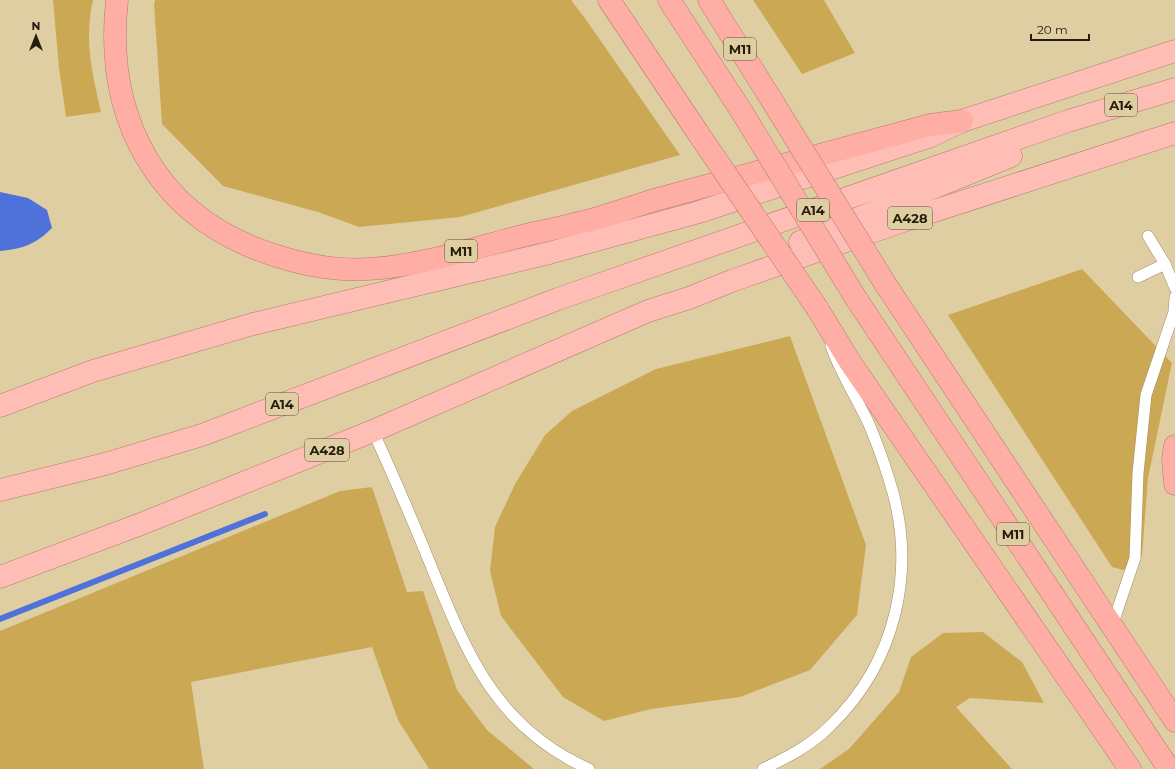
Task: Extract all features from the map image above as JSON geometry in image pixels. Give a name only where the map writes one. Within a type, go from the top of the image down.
[{"type":"highway","name":"M11","points":[[118,0],[114,44],[120,89],[133,130],[154,171],[171,191],[207,224],[256,250],[310,265],[334,268],[368,269],[402,265],[595,219],[657,199],[930,125],[962,121]]},
{"type":"highway","name":"M11","points":[[609,0],[817,308],[855,368],[1130,769]]},
{"type":"highway","name":"M11","points":[[669,0],[742,112],[857,300],[1169,769]]},
{"type":"highway","name":"M11","points":[[709,0],[886,285],[1175,721]]},
{"type":"highway","name":"A14","points":[[962,121],[1175,51]]},
{"type":"highway","name":"A14","points":[[0,490],[105,464],[202,435],[558,299],[1068,121],[1175,88]]},
{"type":"highway","points":[[0,406],[93,371],[253,324],[549,253],[699,212],[931,136],[962,121]]},
{"type":"highway","name":"A428","points":[[0,576],[141,524],[373,431],[648,310],[686,288],[1010,156],[1068,121]]},
{"type":"highway","name":"A428","points":[[648,310],[689,298],[734,280],[903,221],[1175,133]]},
{"type":"highway","points":[[1175,446],[1173,459],[1175,484]]},
{"type":"lane","points":[[1148,236],[1165,264],[1175,288]]},
{"type":"lane","points":[[1138,277],[1165,264]]},
{"type":"lane","points":[[1112,626],[1135,558],[1138,473],[1146,395],[1174,312],[1175,297]]},
{"type":"lane","points":[[763,769],[809,744],[829,728],[862,689],[884,651],[897,610],[900,589],[901,546],[896,503],[869,424],[836,360],[817,308]]},
{"type":"lane","points":[[373,431],[454,622],[482,676],[508,712],[532,736],[562,756],[589,769]]},
{"type":"shaded area","points":[[53,0],[93,0],[90,15],[89,43],[92,70],[101,112],[66,117],[59,68]]},
{"type":"shaded area","points":[[155,0],[571,0],[680,155],[460,217],[359,227],[318,212],[223,186],[162,124],[154,4]]},
{"type":"shaded area","points":[[753,0],[824,0],[855,53],[802,74]]},
{"type":"shaded area","points":[[1082,269],[1172,363],[1148,478],[1142,556],[1123,570],[1112,567],[948,315]]},
{"type":"shaded area","points":[[790,336],[866,545],[857,615],[810,670],[740,697],[651,709],[604,721],[563,697],[501,616],[490,571],[495,527],[515,484],[545,435],[572,411],[656,369]]},
{"type":"shaded area","points":[[372,487],[407,592],[423,591],[457,690],[487,730],[534,769],[429,769],[398,720],[372,647],[191,682],[204,769],[0,769],[0,631],[340,491]]},
{"type":"shaded area","points":[[983,632],[1022,662],[1044,703],[970,698],[956,707],[1012,769],[820,769],[849,749],[899,692],[911,657],[943,633]]},
{"type":"water","points":[[0,192],[28,198],[47,210],[52,228],[46,234],[29,245],[16,249],[0,251]]},
{"type":"waterway","points":[[0,619],[265,514]]}]
